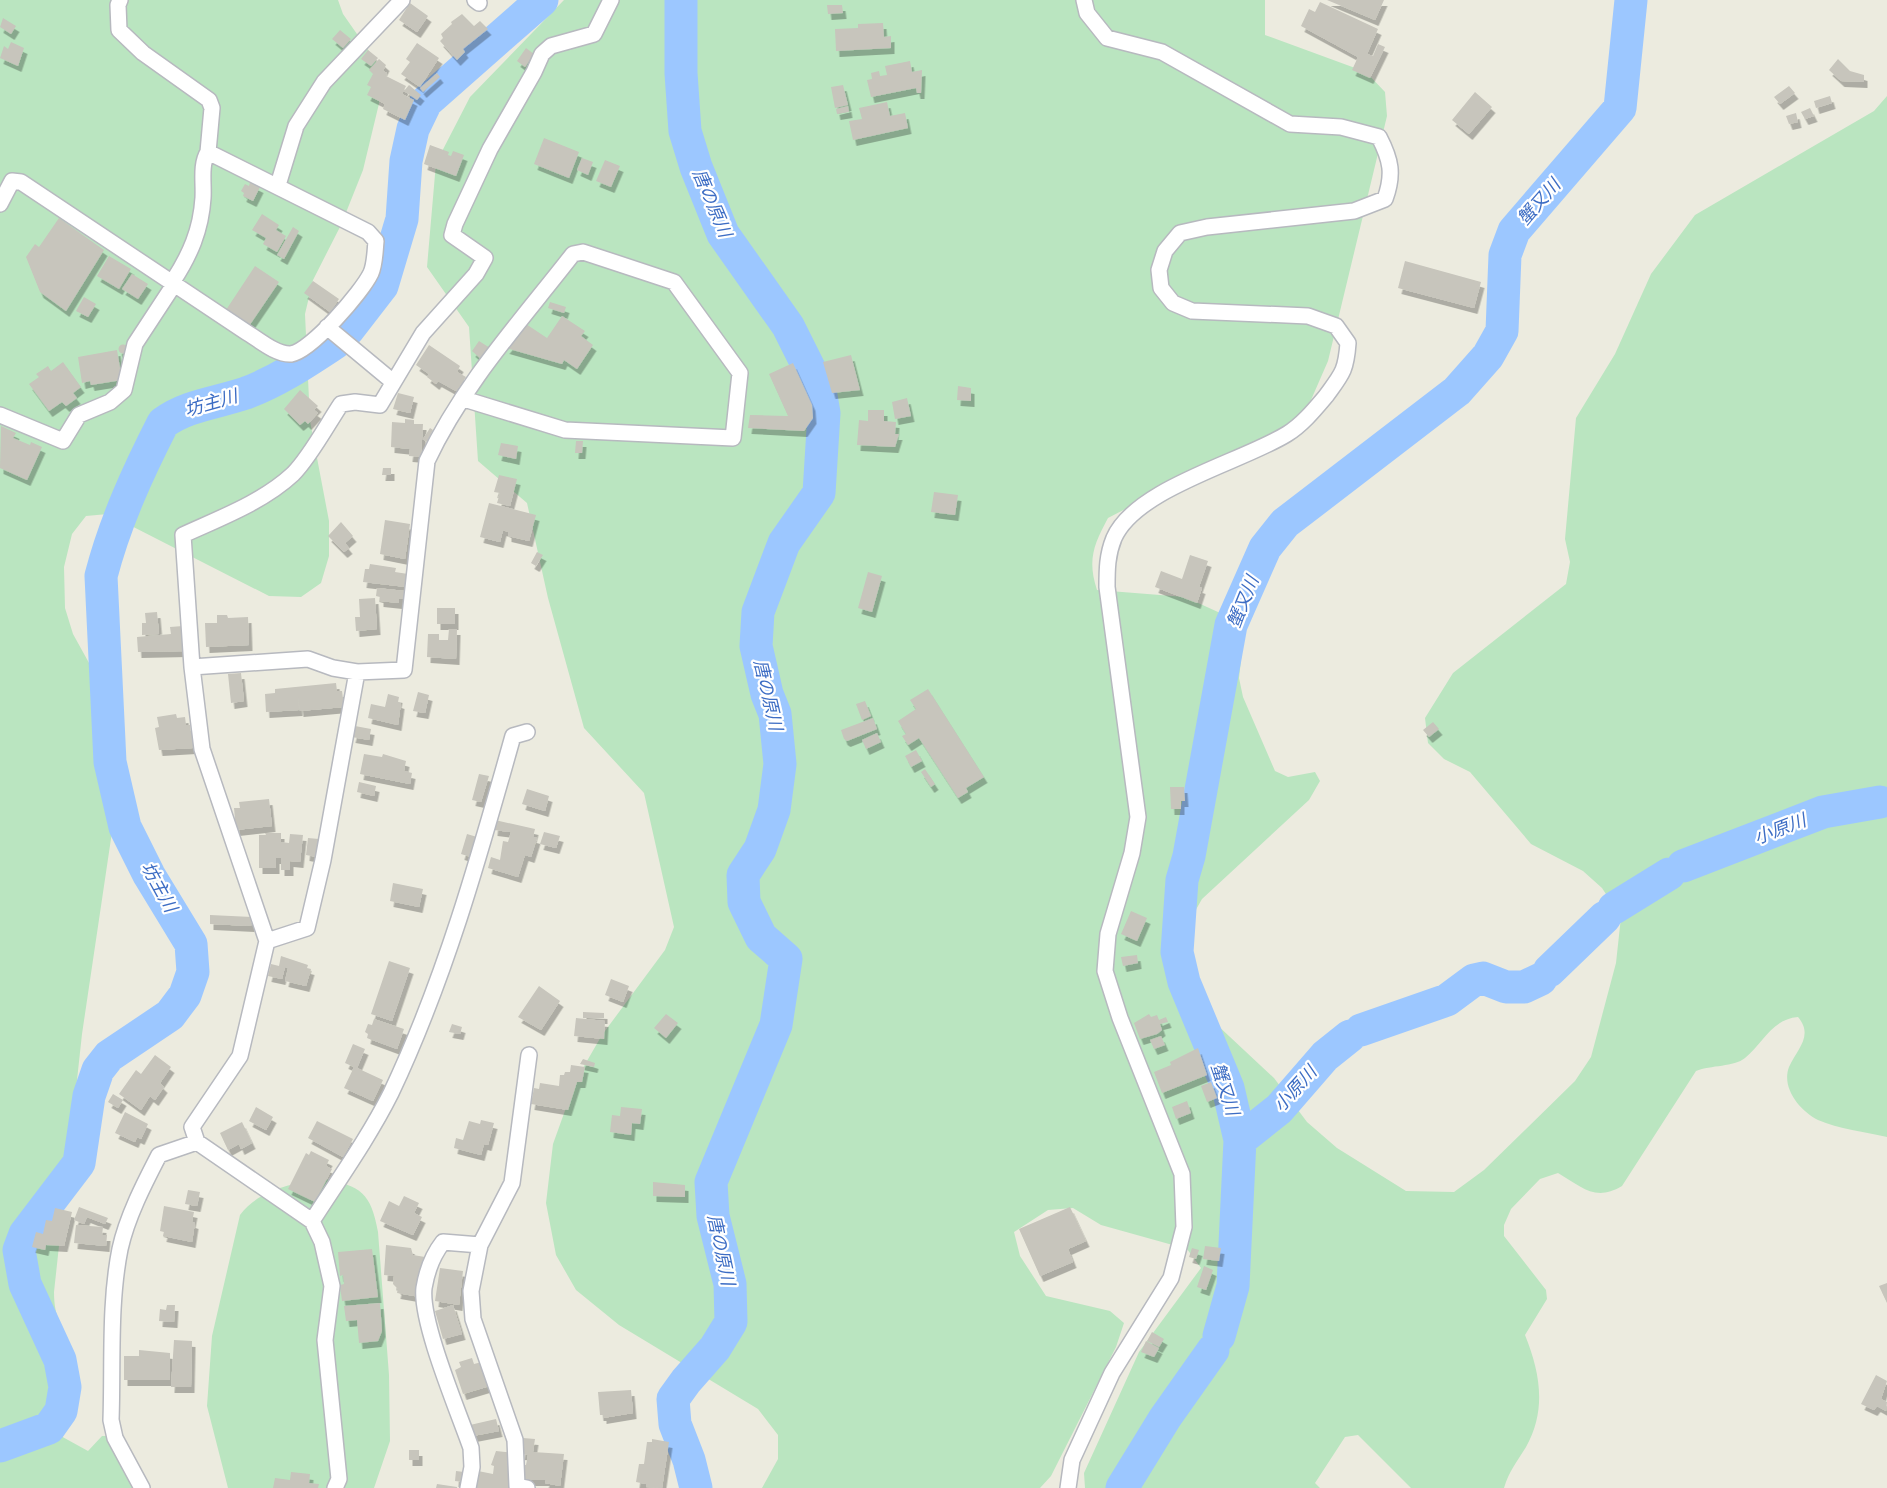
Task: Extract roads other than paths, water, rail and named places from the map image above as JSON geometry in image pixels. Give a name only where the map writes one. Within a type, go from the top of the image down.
[{"type":"street","points":[[0,415],[63,441],[79,415],[110,402],[124,390],[135,344],[190,254],[199,230],[204,166],[208,152],[212,108],[209,100],[143,53],[119,30],[118,4],[120,0]]},
{"type":"street","points":[[278,185],[296,126],[324,82],[402,0]]},
{"type":"street","points":[[335,1488],[339,1479],[325,1340],[332,1286],[322,1242],[312,1221],[196,1142],[192,1127],[240,1056],[267,941],[202,749],[192,667],[183,535],[275,488],[294,472],[341,404],[356,402],[380,405],[392,381],[423,333],[476,274],[485,258],[452,235],[455,224],[490,149],[542,54],[551,46],[594,34],[611,0]]},
{"type":"street","points":[[1068,1488],[1072,1460],[1112,1373],[1171,1278],[1184,1227],[1182,1174],[1120,1018],[1104,971],[1108,934],[1132,853],[1138,817],[1107,588],[1108,558],[1115,536],[1137,509],[1168,490],[1288,434],[1317,408],[1346,368],[1348,343],[1336,326],[1308,316],[1192,311],[1173,303],[1161,288],[1159,270],[1165,251],[1180,233],[1207,227],[1354,211],[1385,199],[1392,180],[1389,155],[1379,137],[1341,128],[1290,123],[1162,52],[1107,38],[1087,13],[1084,0]]},
{"type":"street","points":[[0,204],[12,181],[21,182],[276,350],[289,354],[300,351],[327,327],[372,272],[376,241],[368,232],[208,152]]},
{"type":"street","points":[[192,667],[308,658],[333,668],[357,672],[404,670],[427,461],[440,434],[483,366],[573,254],[583,252],[674,282],[740,373],[732,438],[565,430],[464,399]]},
{"type":"street","points":[[327,327],[392,381]]},
{"type":"street","points":[[267,941],[307,928],[323,860],[357,672]]},
{"type":"street","points":[[312,1221],[394,1084],[425,1013],[473,876],[513,736],[527,732]]},
{"type":"street","points":[[527,1488],[517,1486],[515,1440],[473,1319],[471,1291],[480,1245],[512,1184],[529,1054]]},
{"type":"street","points":[[142,1488],[115,1438],[111,1420],[116,1274],[121,1246],[143,1185],[159,1155],[196,1142]]},
{"type":"street","points":[[468,1488],[472,1467],[471,1448],[429,1325],[424,1290],[432,1256],[443,1242],[480,1245]]},
{"type":"waterway","name":"坊主川","points":[[348,330],[382,286],[402,219],[406,161],[413,129],[426,102],[542,0]]},
{"type":"waterway","name":"唐の原川","points":[[681,0],[681,73],[685,131],[696,167],[723,234],[788,326],[820,390],[824,413],[819,493],[784,543],[758,612],[756,646],[767,694],[775,714],[780,764],[774,810],[760,849],[743,875],[744,902],[761,937],[786,959],[776,1025],[711,1182],[713,1216],[730,1284],[731,1322],[715,1348],[673,1399],[675,1424],[689,1460],[696,1488]]},
{"type":"waterway","name":"蟹又川","points":[[1219,1336],[1233,1286],[1240,1140],[1228,1088],[1184,982],[1177,952],[1182,880],[1189,856],[1231,625],[1265,548],[1285,523],[1457,391],[1488,356],[1502,331],[1505,255],[1514,231],[1620,108],[1631,0]]},
{"type":"waterway","name":"坊主川","points":[[0,1446],[49,1428],[61,1411],[65,1387],[60,1360],[25,1284],[19,1250],[25,1234],[79,1163],[89,1096],[98,1070],[109,1056],[170,1015],[185,995],[193,972],[191,944],[149,875],[125,827],[110,762],[101,576],[113,536],[163,423],[192,408],[246,393],[269,383],[335,343]]},
{"type":"waterway","name":"小原川","points":[[1683,866],[1823,812],[1880,802]]},
{"type":"waterway","name":"小原川","points":[[1614,908],[1669,874]]},
{"type":"waterway","name":"小原川","points":[[1549,971],[1605,917]]},
{"type":"waterway","name":"小原川","points":[[1361,1030],[1447,1000],[1474,980],[1483,978],[1506,987],[1524,987],[1541,979]]},
{"type":"waterway","name":"小原川","points":[[1240,1140],[1279,1109],[1325,1056],[1350,1036]]},
{"type":"waterway","name":"蟹又川","points":[[1122,1488],[1165,1418],[1213,1350]]}]
